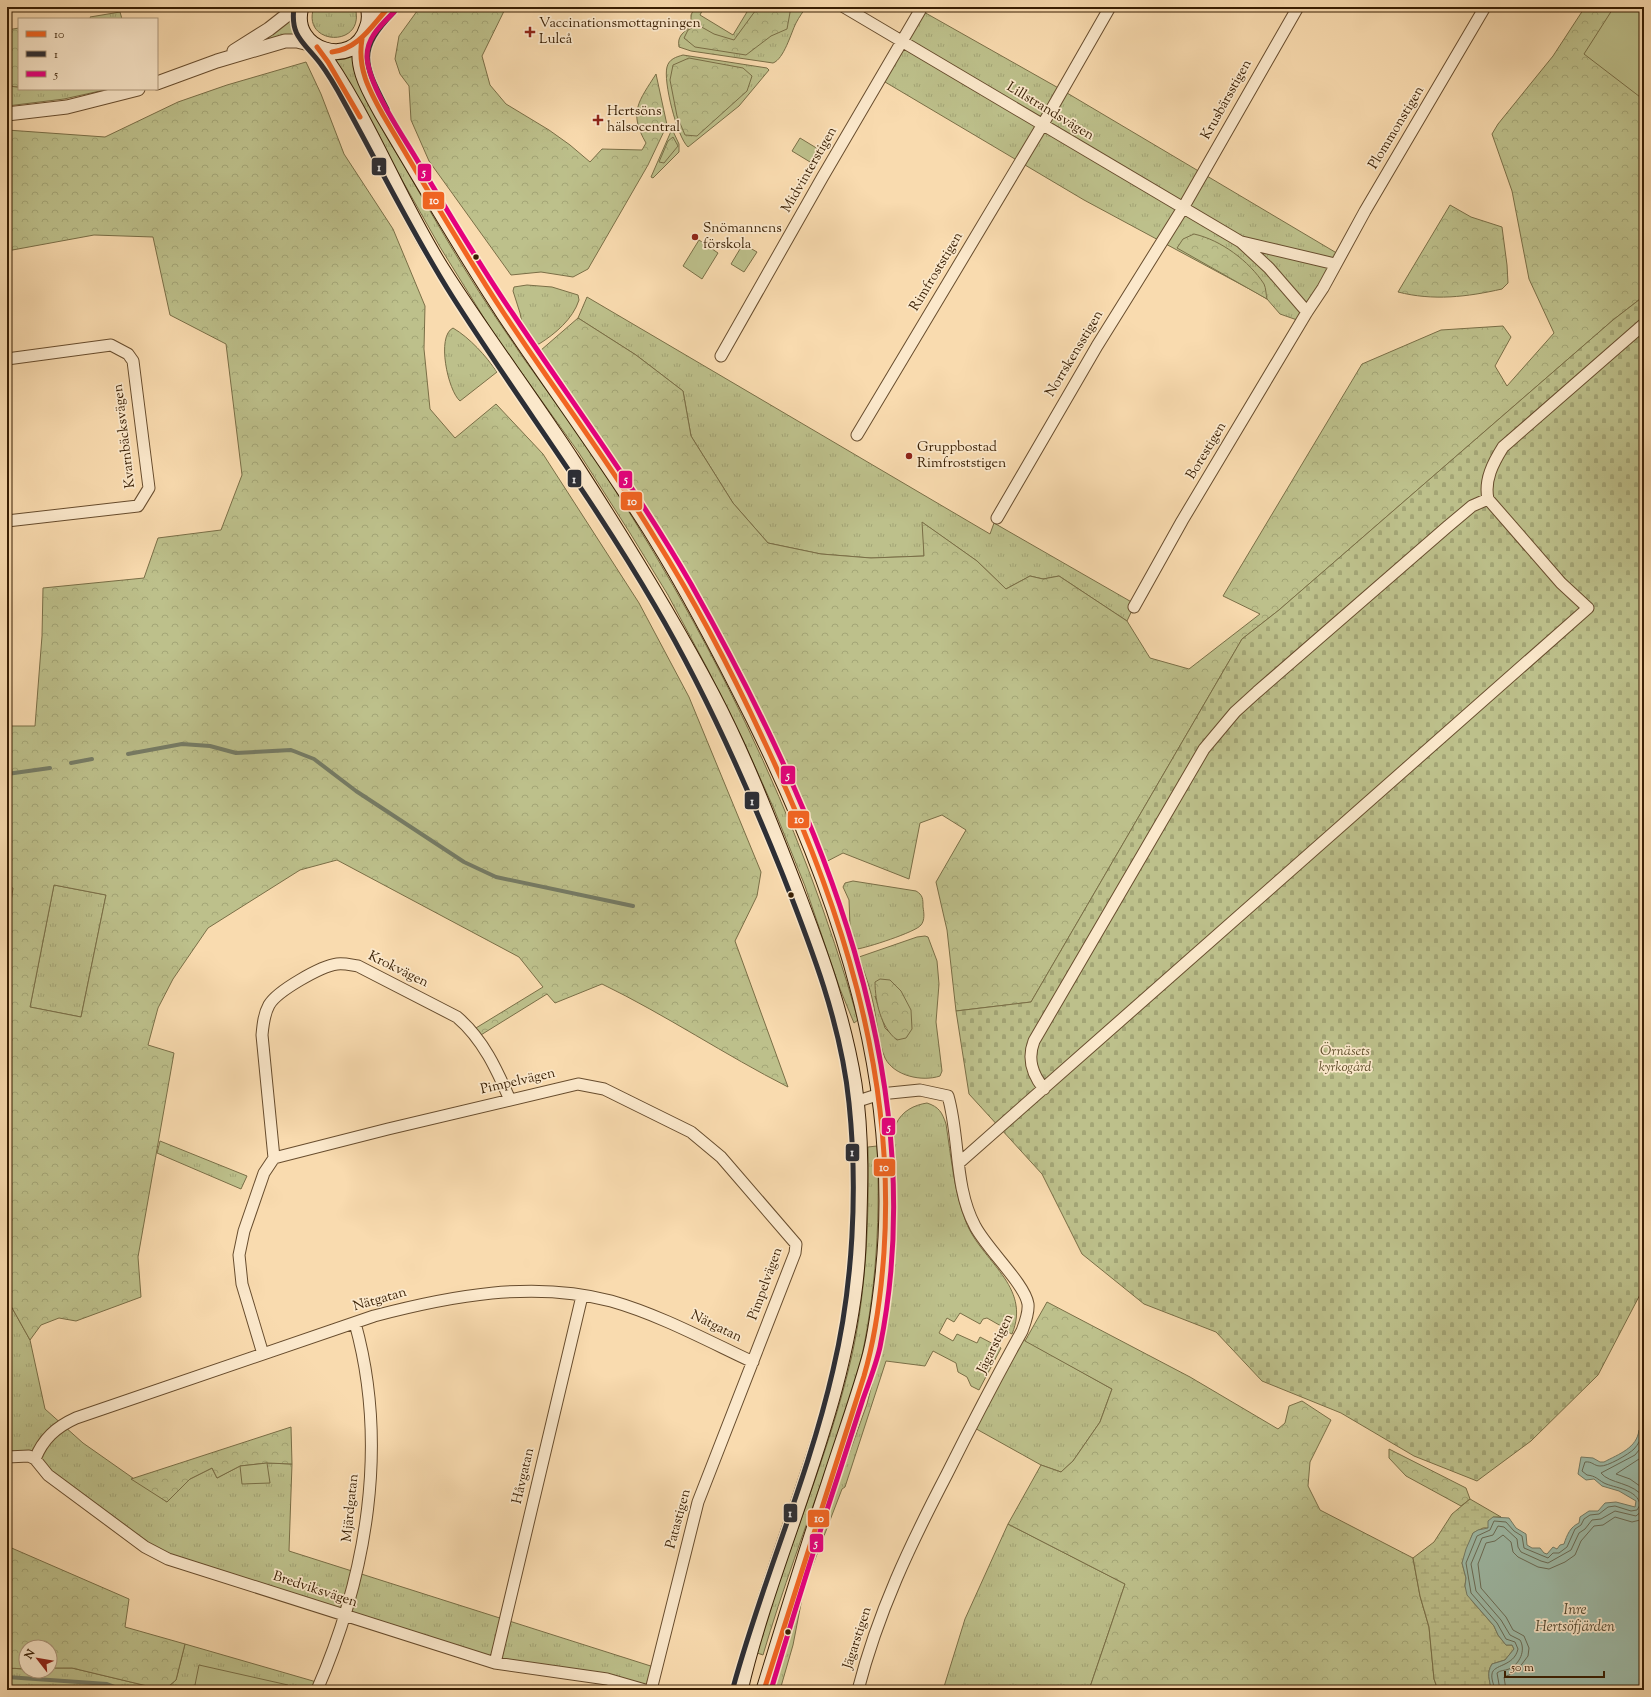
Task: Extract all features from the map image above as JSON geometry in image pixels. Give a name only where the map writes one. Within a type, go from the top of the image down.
[{"type":"main road","points":[[301,7],[300,16],[302,31],[315,46],[349,98],[439,265],[495,351],[571,459],[646,578],[712,695],[749,774],[819,949],[840,1018],[854,1086],[860,1158],[858,1249],[855,1286],[843,1359],[824,1429],[773,1576],[740,1690]]},
{"type":"main road","points":[[368,7],[369,22],[359,52],[362,73],[368,88],[503,312],[602,455],[656,538],[717,644],[767,746],[814,853],[849,955],[865,1015],[880,1094],[887,1195],[882,1281],[870,1357],[792,1594],[764,1690]]},
{"type":"main road","points":[[315,46],[329,52],[345,51],[364,35]]},
{"type":"street","points":[[217,61],[253,40],[297,7]]},
{"type":"street","points":[[364,35],[389,7]]},
{"type":"street","name":"Lillstrandsvägen","points":[[844,7],[1241,242],[1269,268],[1307,312]]},
{"type":"street","name":"Midvinterstigen","points":[[722,356],[922,7]]},
{"type":"street","name":"Rimfroststigen","points":[[857,435],[1043,124],[1110,7]]},
{"type":"street","name":"Krusbärsstigen","points":[[1183,208],[1298,7]]},
{"type":"street","name":"Plommonstigen","points":[[1335,264],[1486,7]]},
{"type":"street","points":[[158,83],[217,61],[285,41],[297,41],[315,46]]},
{"type":"street","points":[[7,114],[66,106],[134,90]]},
{"type":"street","name":"Norrskensstigen","points":[[997,518],[1097,346],[1183,208]]},
{"type":"street","name":"Lillstrandsvägen","points":[[1241,242],[1335,264]]},
{"type":"street","points":[[1307,312],[1323,288],[1335,264]]},
{"type":"street","name":"Borestigen","points":[[1134,607],[1182,521],[1307,312]]},
{"type":"street","points":[[959,1163],[1588,608],[1561,583],[1488,499],[1487,488],[1489,475],[1494,461],[1503,447],[1644,324]]},
{"type":"street","name":"Kvarnbäcksvägen","points":[[7,359],[111,345],[128,354],[133,361],[149,488],[138,506],[7,521]]},
{"type":"street","points":[[1044,1089],[1034,1074],[1032,1067],[1031,1053],[1034,1041],[1204,749],[1235,712],[1257,692],[1462,514],[1478,502],[1488,499]]},
{"type":"street","name":"Krokvägen","points":[[274,1158],[262,1035],[264,1016],[269,1005],[280,992],[336,964],[358,966],[457,1017],[467,1026],[482,1045],[500,1076],[510,1100]]},
{"type":"street","name":"Pimpelvägen","points":[[274,1158],[569,1086],[596,1086],[691,1132],[721,1157],[796,1244],[795,1253],[753,1362]]},
{"type":"street","name":"Jägarstigen","points":[[855,1102],[880,1094],[920,1090],[948,1096],[954,1117],[959,1163],[965,1197],[971,1218],[981,1236],[1022,1291],[1026,1298],[1028,1310],[1022,1331],[906,1554],[883,1608],[858,1690]]},
{"type":"street","points":[[263,1354],[242,1284],[239,1255],[244,1231],[264,1173],[274,1158]]},
{"type":"street","name":"Nätgatan","points":[[36,1459],[45,1440],[68,1422],[354,1323],[424,1304],[491,1294],[544,1291],[610,1301],[669,1322],[753,1362]]},
{"type":"street","name":"Håvgatan","points":[[495,1663],[582,1296]]},
{"type":"street","name":"Mjärdgatan","points":[[317,1690],[345,1615],[356,1577],[370,1493],[371,1457],[366,1377],[354,1323]]},
{"type":"street","name":"Patastigen","points":[[651,1690],[698,1502],[753,1362]]},
{"type":"street","points":[[7,1457],[29,1456],[36,1459]]},
{"type":"street","name":"Bredviksvägen","points":[[36,1459],[48,1475],[159,1555],[495,1663],[607,1679],[645,1690]]},
{"type":"green space","points":[[314,7],[355,7],[356,21],[352,30],[344,36],[334,37],[324,35],[316,29],[312,20]]},
{"type":"green space","points":[[420,7],[506,7],[482,56],[490,85],[506,104],[549,130],[590,162],[602,149],[642,150],[646,143],[638,123],[638,107],[656,74],[667,125],[648,165],[588,269],[573,277],[541,272],[511,275],[429,161],[411,120],[409,86],[400,74],[395,59],[399,36]]},
{"type":"green space","points":[[695,7],[704,7],[700,15],[733,35],[750,7],[806,7],[796,23],[784,51],[777,61],[773,63],[691,51],[679,47],[680,37],[691,26],[691,15]]},
{"type":"green space","points":[[758,7],[791,7],[787,29],[771,36],[746,55],[695,47],[684,38],[688,30],[698,25],[714,34],[734,40]]},
{"type":"green space","points":[[915,7],[1062,90],[1340,255],[1300,321],[1280,314],[1267,299],[1084,200],[880,79],[902,41]]},
{"type":"green space","points":[[1585,7],[1644,7],[1644,296],[1613,320],[1279,610],[1242,639],[1031,1002],[956,1011],[947,930],[936,882],[966,830],[942,815],[920,823],[909,879],[843,853],[818,866],[709,632],[533,357],[578,318],[636,355],[683,391],[691,436],[733,503],[768,543],[821,554],[871,558],[924,556],[922,522],[977,561],[1006,589],[1030,576],[1043,579],[1059,576],[1127,621],[1150,658],[1189,669],[1260,614],[1223,596],[1362,364],[1441,330],[1503,326],[1511,337],[1495,366],[1507,386],[1554,333],[1529,279],[1512,191],[1492,134],[1498,124],[1553,56]]},
{"type":"green space","points":[[1614,7],[1644,7],[1644,100],[1584,54]]},
{"type":"green space","points":[[120,12],[122,18],[90,18]]},
{"type":"green space","points":[[293,18],[297,35],[263,42],[264,40]]},
{"type":"green space","points":[[18,28],[18,87],[7,86],[7,30]]},
{"type":"green space","points":[[352,54],[377,119],[444,235],[491,310],[524,359],[579,435],[632,517],[673,586],[711,655],[779,796],[808,869],[835,944],[858,1020],[854,1023],[840,989],[805,886],[774,809],[744,742],[706,666],[668,595],[630,533],[579,453],[494,334],[440,247],[334,60]]},
{"type":"green space","points":[[683,55],[767,68],[769,70],[739,106],[688,147],[675,121],[666,74],[669,62]]},
{"type":"green space","points":[[689,58],[743,68],[752,76],[747,91],[697,136],[685,135],[677,116],[670,80],[673,65]]},
{"type":"green space","points":[[306,62],[321,94],[344,154],[393,229],[425,306],[424,349],[430,409],[455,438],[496,404],[543,454],[639,603],[689,697],[761,872],[757,896],[735,941],[788,1087],[602,984],[555,1003],[547,994],[476,1038],[471,1031],[543,987],[519,957],[337,860],[300,870],[208,928],[173,979],[158,1008],[148,1045],[174,1053],[138,1257],[141,1297],[76,1321],[59,1318],[41,1325],[30,1340],[11,1306],[7,1305],[7,929],[13,888],[7,887],[7,726],[35,726],[42,636],[43,588],[144,578],[158,538],[221,530],[242,475],[226,344],[170,315],[153,237],[94,235],[7,251],[7,130],[105,137],[178,102],[227,85]],"holes":[[[54,885],[106,895],[81,1017],[30,1007]]]},
{"type":"green space","points":[[7,86],[18,87],[18,90],[104,90],[64,99],[7,106]]},
{"type":"green space","points":[[672,129],[679,144],[679,152],[653,178],[651,177]]},
{"type":"green space","points":[[673,137],[678,146],[664,163],[659,162],[668,141]]},
{"type":"green space","points":[[800,138],[823,152],[815,165],[792,151]]},
{"type":"green space","points":[[1450,205],[1471,217],[1502,227],[1508,283],[1502,289],[1463,296],[1437,297],[1411,295],[1398,292]]},
{"type":"green space","points":[[1194,234],[1224,246],[1251,267],[1264,284],[1267,299],[1177,248],[1183,239]]},
{"type":"green space","points":[[699,240],[718,253],[702,279],[683,266]]},
{"type":"green space","points":[[743,244],[757,252],[744,272],[731,264]]},
{"type":"green space","points":[[527,285],[552,287],[578,295],[579,300],[568,320],[551,336],[539,344],[536,344],[522,323],[513,291],[514,287]]},
{"type":"green space","name":"Örnäsets kyrkogård","points":[[1644,296],[1644,1287],[1598,1375],[1531,1441],[1477,1481],[1414,1456],[1341,1413],[1262,1381],[1216,1332],[1144,1304],[1082,1254],[1042,1174],[969,1094],[956,1011],[1031,1002],[1242,639],[1279,610],[1613,320]]},
{"type":"green space","points":[[587,297],[990,534],[994,523],[1135,604],[1127,621],[1059,576],[1043,579],[1030,576],[1006,589],[977,561],[923,523],[924,556],[871,558],[821,554],[768,543],[733,503],[691,436],[683,391],[636,355],[578,318]]},
{"type":"green space","points":[[453,328],[466,337],[477,348],[497,372],[460,401],[451,386],[446,364],[445,341],[448,333]]},
{"type":"green space","points":[[853,881],[916,891],[923,899],[924,916],[921,925],[910,932],[880,943],[857,949],[850,926],[849,900],[843,887],[845,883]]},
{"type":"green space","points":[[54,885],[106,895],[81,1017],[30,1007]]},
{"type":"green space","points":[[917,937],[928,937],[937,961],[939,984],[936,1022],[942,1071],[940,1076],[933,1078],[917,1078],[909,1076],[895,1069],[885,1058],[868,982],[859,957]],"holes":[[[875,996],[897,1040],[885,1028]]]},
{"type":"green space","points":[[880,979],[890,980],[901,991],[911,1010],[912,1029],[906,1038],[897,1040],[891,1035],[883,1021],[878,1006],[875,989],[875,982]]},
{"type":"green space","points":[[927,1103],[940,1110],[946,1124],[956,1186],[966,1222],[973,1236],[1010,1288],[1015,1302],[1016,1317],[1012,1334],[1000,1328],[1001,1326],[987,1318],[983,1319],[980,1324],[960,1313],[954,1322],[947,1318],[939,1333],[953,1341],[957,1334],[977,1343],[980,1337],[1001,1348],[979,1390],[971,1386],[967,1377],[958,1372],[956,1363],[933,1351],[925,1366],[886,1361],[845,1487],[842,1489],[804,1588],[793,1645],[780,1690],[764,1690],[867,1404],[877,1364],[885,1324],[895,1242],[896,1169],[894,1135],[896,1124],[909,1109]]},
{"type":"green space","points":[[160,1141],[247,1176],[241,1189],[157,1153]]},
{"type":"green space","points":[[877,1146],[878,1207],[875,1268],[872,1299],[861,1359],[848,1408],[786,1583],[763,1655],[757,1653],[768,1615],[831,1430],[852,1355],[861,1304],[866,1251],[868,1147]]},
{"type":"green space","points":[[1047,1302],[1190,1377],[1278,1429],[1285,1423],[1289,1406],[1302,1401],[1331,1420],[1310,1462],[1308,1486],[1320,1510],[1413,1558],[1420,1596],[1429,1627],[1434,1679],[1438,1690],[1089,1690],[1125,1584],[1008,1524],[1041,1465],[1061,1472],[1073,1461],[1100,1422],[1112,1389],[1025,1341]]},
{"type":"green space","points":[[7,1305],[11,1306],[30,1340],[45,1409],[83,1443],[167,1502],[190,1479],[212,1468],[217,1478],[240,1466],[267,1463],[292,1464],[289,1551],[657,1668],[652,1690],[497,1661],[159,1554],[48,1475],[36,1459],[7,1457]]},
{"type":"green space","points":[[1019,1337],[1112,1389],[1100,1422],[1073,1461],[1061,1472],[1041,1465],[971,1426]]},
{"type":"green space","points":[[291,1427],[292,1464],[267,1463],[240,1466],[217,1478],[212,1468],[190,1479],[167,1502],[131,1479]]},
{"type":"green space","points":[[1389,1449],[1466,1488],[1470,1499],[1461,1506],[1406,1476],[1389,1458]]},
{"type":"green space","points":[[267,1463],[270,1483],[242,1484],[240,1466]]},
{"type":"green space","points":[[1470,1499],[1501,1517],[1493,1517],[1488,1528],[1483,1528],[1473,1533],[1462,1563],[1466,1578],[1465,1586],[1472,1601],[1494,1626],[1498,1635],[1506,1645],[1512,1645],[1514,1649],[1505,1660],[1492,1664],[1489,1674],[1491,1690],[1438,1690],[1434,1679],[1429,1627],[1420,1596],[1413,1558],[1434,1542],[1452,1514]]},
{"type":"green space","points":[[1008,1524],[1125,1584],[1089,1690],[943,1690],[965,1619]]},
{"type":"green space","points":[[7,1546],[129,1599],[125,1627],[185,1644],[176,1680],[164,1690],[72,1668],[58,1668],[58,1639],[18,1639],[18,1669],[7,1668]]},
{"type":"green space","points":[[185,1644],[320,1683],[337,1690],[165,1690],[176,1680]]},
{"type":"green space","points":[[199,1665],[288,1685],[287,1690],[194,1690]]},
{"type":"green space","points":[[7,1668],[18,1669],[18,1679],[58,1679],[58,1668],[72,1668],[164,1690],[7,1690]]},
{"type":"water","name":"Inre Hertsöfjärden","points":[[1639,1430],[1644,1430],[1644,1690],[1491,1690],[1489,1674],[1492,1664],[1505,1660],[1514,1649],[1512,1645],[1506,1645],[1498,1635],[1494,1626],[1467,1595],[1465,1586],[1466,1578],[1462,1563],[1473,1533],[1478,1530],[1488,1528],[1488,1521],[1493,1517],[1509,1518],[1516,1528],[1526,1534],[1527,1545],[1532,1548],[1540,1548],[1547,1554],[1553,1547],[1557,1549],[1560,1545],[1564,1544],[1571,1529],[1579,1523],[1580,1517],[1589,1511],[1598,1511],[1605,1503],[1616,1502],[1635,1507],[1636,1501],[1619,1491],[1602,1486],[1594,1479],[1586,1480],[1578,1474],[1581,1457],[1593,1458],[1600,1462],[1604,1462],[1631,1446],[1638,1436]]},
{"type":"waterway","points":[[128,754],[182,744],[210,746],[236,753],[291,750],[314,759],[356,791],[464,862],[496,877],[633,906]]},
{"type":"waterway","points":[[71,763],[92,759]]},
{"type":"waterway","points":[[7,774],[50,768]]},
{"type":"waterway","points":[[7,1677],[107,1684],[123,1690]]},
{"type":"transit line","name":"1","points":[[294,7],[293,17],[296,32],[336,87],[437,272],[477,335],[581,488],[631,566],[691,671],[739,771],[782,873],[814,957],[832,1015],[845,1073],[852,1136],[852,1237],[845,1305],[840,1338],[823,1411],[798,1490],[757,1608],[733,1688]]},
{"type":"transit line","name":"10","points":[[332,52],[342,50],[357,41],[371,28],[389,7]]},
{"type":"transit line","name":"1","points":[[387,109],[373,80],[369,69],[368,58],[369,48],[374,37],[394,12]]},
{"type":"transit line","name":"5","points":[[394,12],[375,32],[367,51],[369,71],[381,99],[489,278],[649,515],[691,584],[738,672],[783,762],[822,855],[854,950],[878,1048],[891,1146],[893,1246],[880,1347],[813,1552],[771,1690]]},
{"type":"transit line","name":"10","points":[[362,39],[361,60],[365,78],[383,115],[487,288],[637,509],[685,587],[726,664],[752,715],[791,802],[816,863],[839,926],[857,989],[871,1053],[881,1119],[885,1185],[884,1252],[880,1299],[872,1345],[864,1376],[764,1690]]},
{"type":"transit line","name":"10","points":[[317,47],[328,62],[360,117]]},
{"type":"place","name":"Vaccinationsmottagningen Luleå","points":[[530,32]]},
{"type":"place","name":"Hertsöns hälsocentral","points":[[598,120]]},
{"type":"place","name":"Snömannens förskola","points":[[695,237]]},
{"type":"place","name":"Gruppbostad Rimfroststigen","points":[[909,456]]}]
